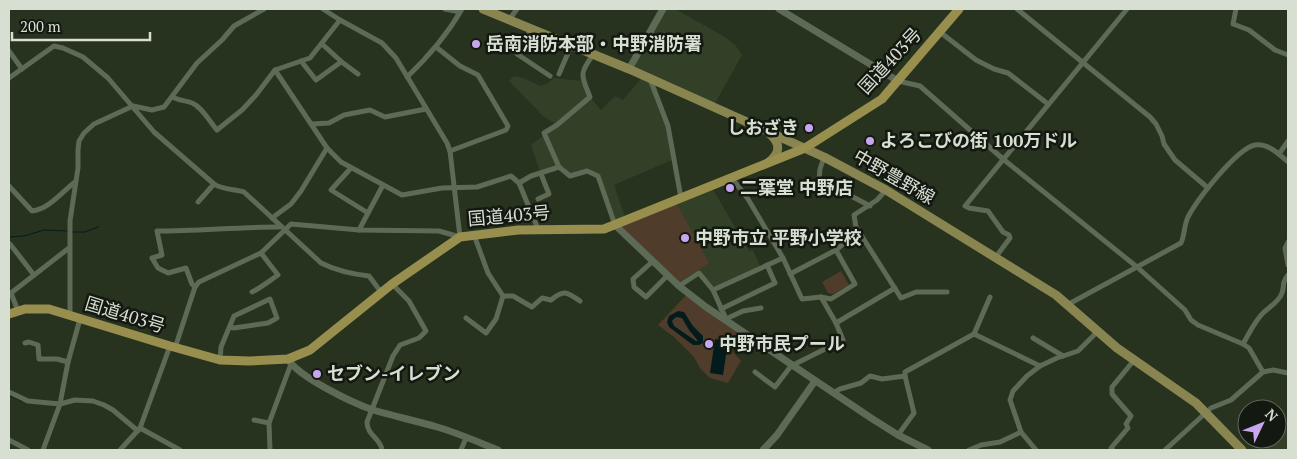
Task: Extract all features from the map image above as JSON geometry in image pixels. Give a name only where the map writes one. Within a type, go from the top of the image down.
[{"type":"highway","name":"国道403号","points":[[13,312],[36,308],[49,309],[220,360],[290,361],[310,350],[381,292],[460,236],[538,229],[593,230],[615,226],[805,148],[882,99],[959,9]]},
{"type":"main road","name":"中野豊野線","points":[[483,9],[629,69],[805,148],[886,190],[1027,276],[1067,305],[1097,332],[1184,394],[1206,413],[1242,450]]},
{"type":"main road","points":[[768,132],[774,138],[779,149],[778,154],[768,162]]},
{"type":"street","points":[[70,315],[70,228],[79,141],[84,133],[94,124],[133,106],[152,110],[164,107],[197,63],[234,26],[264,9]]},
{"type":"street","points":[[120,450],[139,430],[196,287],[203,279],[261,253],[282,229],[291,224],[298,224],[359,230],[439,231],[460,236],[450,151],[396,58],[382,43],[323,9]]},
{"type":"street","points":[[407,77],[436,47],[461,11],[445,9]]},
{"type":"street","points":[[508,20],[517,9]]},
{"type":"street","points":[[629,69],[663,9]]},
{"type":"street","points":[[779,9],[898,81],[920,86],[1003,158],[1137,267],[1184,310],[1191,320],[1249,348],[1263,372]]},
{"type":"street","points":[[1017,9],[1150,117],[1156,124],[1164,144],[1175,160],[1208,188]]},
{"type":"street","points":[[995,258],[1010,238],[1009,235],[1003,232],[988,211],[965,206],[1127,9]]},
{"type":"street","points":[[1236,9],[1233,24],[1249,30],[1275,50],[1288,55]]},
{"type":"street","points":[[173,97],[178,100],[191,102],[217,130],[242,110],[256,95],[274,70],[310,58],[340,20]]},
{"type":"street","points":[[531,30],[517,50],[517,54],[550,76]]},
{"type":"street","points":[[940,32],[976,60],[1020,80],[1048,104]]},
{"type":"street","points":[[322,44],[341,62],[358,74]]},
{"type":"street","points":[[9,78],[54,46],[64,48],[83,58],[108,78],[154,132],[219,188],[235,189],[244,192],[320,263],[348,274],[369,276],[381,292]]},
{"type":"street","points":[[559,74],[570,46]]},
{"type":"street","points":[[436,47],[460,66],[478,75],[508,126],[506,130],[450,151]]},
{"type":"street","points":[[9,51],[22,69]]},
{"type":"street","points":[[594,55],[585,67],[582,80],[590,97],[558,125],[544,133],[559,168],[570,176],[587,171],[598,176],[615,226],[706,308],[815,382],[898,435],[928,450]]},
{"type":"street","points":[[301,61],[316,80],[341,62]]},
{"type":"street","points":[[274,70],[327,148],[340,162],[402,195],[442,188],[477,188],[511,176],[519,183],[538,229]]},
{"type":"street","points":[[650,79],[668,126],[681,198]]},
{"type":"street","points":[[312,124],[329,122],[344,115],[370,110],[385,117],[426,109]]},
{"type":"street","points":[[1279,154],[1288,141]]},
{"type":"street","points":[[1067,305],[1181,243],[1188,216],[1208,188],[1222,170],[1254,145],[1266,146],[1288,162]]},
{"type":"street","points":[[272,218],[291,204],[327,148]]},
{"type":"street","points":[[824,157],[820,169],[820,179],[870,206]]},
{"type":"street","points":[[351,168],[331,190],[368,213]]},
{"type":"street","points":[[519,183],[525,178],[559,168]]},
{"type":"street","points":[[538,200],[549,194],[540,174]]},
{"type":"street","points":[[732,177],[748,199],[783,258],[802,299],[831,298],[855,284],[836,250]]},
{"type":"street","points":[[9,186],[32,211],[37,211],[44,208],[76,181]]},
{"type":"street","points":[[198,202],[214,184]]},
{"type":"street","points":[[359,230],[383,185]]},
{"type":"street","points":[[886,190],[870,206],[854,215],[856,227],[901,298],[916,292],[947,292]]},
{"type":"street","points":[[790,274],[836,250],[850,237],[856,227]]},
{"type":"street","points":[[196,287],[192,284],[186,268],[168,273],[158,268],[152,258],[162,255],[157,231],[282,229]]},
{"type":"street","points":[[474,235],[488,273],[503,296]]},
{"type":"street","points":[[1288,242],[1285,248],[1288,265]]},
{"type":"street","points":[[9,245],[34,275]]},
{"type":"street","points":[[13,312],[10,291],[70,248]]},
{"type":"street","points":[[252,292],[265,286],[268,281],[278,275],[261,253]]},
{"type":"street","points":[[714,290],[783,258]]},
{"type":"street","points":[[653,261],[633,279],[634,287],[646,297],[668,275]]},
{"type":"street","points":[[721,309],[775,283],[767,265]]},
{"type":"street","points":[[680,286],[699,273],[714,290],[727,321]]},
{"type":"street","points":[[1243,344],[1253,326],[1282,293],[1282,282],[1288,274]]},
{"type":"street","points":[[382,450],[380,443],[370,434],[367,422],[397,350],[400,346],[419,338],[426,331],[409,301],[392,284]]},
{"type":"street","points":[[836,323],[894,288]]},
{"type":"street","points":[[503,296],[513,296],[532,306],[542,298],[551,300],[559,293],[568,292],[580,301]]},
{"type":"street","points":[[466,318],[486,333],[496,319],[503,296]]},
{"type":"street","points":[[755,372],[775,387],[791,366],[843,340],[836,323],[821,297]]},
{"type":"street","points":[[898,435],[914,413],[905,372],[974,334],[990,297]]},
{"type":"street","points":[[220,360],[221,346],[234,316],[270,299],[277,318],[268,323],[230,327]]},
{"type":"street","points":[[727,321],[743,311],[761,308]]},
{"type":"street","points":[[43,450],[60,404],[68,362],[80,319]]},
{"type":"street","points":[[1036,450],[1021,432],[1010,400],[1013,392],[1027,376],[1040,366],[1078,352],[1097,332]]},
{"type":"street","points":[[974,334],[1040,366]]},
{"type":"street","points":[[1033,338],[1063,356]]},
{"type":"street","points":[[26,343],[38,345],[39,360],[57,359],[68,362]]},
{"type":"street","points":[[1113,450],[1111,448],[1128,428],[1126,424],[1131,416],[1112,394],[1112,387],[1135,359]]},
{"type":"street","points":[[270,450],[269,423],[290,361],[314,382],[372,409],[439,427],[498,450]]},
{"type":"street","points":[[1165,450],[1211,408],[1231,400],[1263,372],[1273,370],[1288,373]]},
{"type":"street","points":[[833,393],[861,383],[870,376],[882,380],[905,376]]},
{"type":"street","points":[[763,450],[777,435],[815,382]]},
{"type":"street","points":[[9,392],[28,401],[60,404],[75,400],[93,401],[104,405],[139,430],[180,450]]},
{"type":"street","points":[[254,420],[269,423]]},
{"type":"street","points":[[969,450],[981,445],[1000,442],[1021,432]]},
{"type":"street","points":[[461,450],[466,438]]},
{"type":"street","points":[[9,440],[28,450]]},
{"type":"shaded area","points":[[663,9],[675,9],[725,37],[736,46],[742,55],[713,107],[651,80],[659,98],[674,159],[614,185],[626,220],[711,186],[749,251],[753,250],[761,268],[713,290],[699,273],[679,286],[615,225],[598,176],[587,171],[570,176],[559,168],[541,174],[531,145],[557,125],[543,116],[509,81],[514,76],[526,79],[540,86],[547,84],[554,78],[582,81],[590,97],[601,110],[615,96],[623,100],[643,76],[629,69]]},
{"type":"shaded area","points":[[676,203],[709,263],[680,282],[620,227]]},
{"type":"shaded area","points":[[841,271],[849,285],[833,294],[828,293],[822,282]]},
{"type":"shaded area","name":"中野市民プール","points":[[688,293],[744,334],[732,351],[741,361],[728,383],[710,378],[700,368],[694,357],[674,337],[658,325]]},
{"type":"shaded area","points":[[1288,430],[1288,450],[1266,450],[1287,449]]},
{"type":"water","points":[[678,311],[684,312],[693,326],[703,336],[703,343],[693,345],[669,327],[667,322],[669,316]],"holes":[[[676,317],[682,318],[689,330],[698,341],[674,326],[672,321]]]},
{"type":"water","points":[[715,339],[728,342],[723,375],[710,373]]},
{"type":"waterway","points":[[72,232],[85,232],[98,227]]},
{"type":"waterway","points":[[9,237],[24,236],[44,230],[68,231]]},
{"type":"waterway","points":[[9,395],[22,401]]},
{"type":"place","name":"岳南消防本部・中野消防署","points":[[476,44]]},
{"type":"place","name":"しおざき","points":[[809,128]]},
{"type":"place","name":"よろこびの街 100万ドル","points":[[870,141]]},
{"type":"place","name":"二葉堂 中野店","points":[[730,188]]},
{"type":"place","name":"中野市立 平野小学校","points":[[685,238]]},
{"type":"place","name":"中野市民プール","points":[[709,344]]},
{"type":"place","name":"セブン-イレブン","points":[[317,374]]}]
